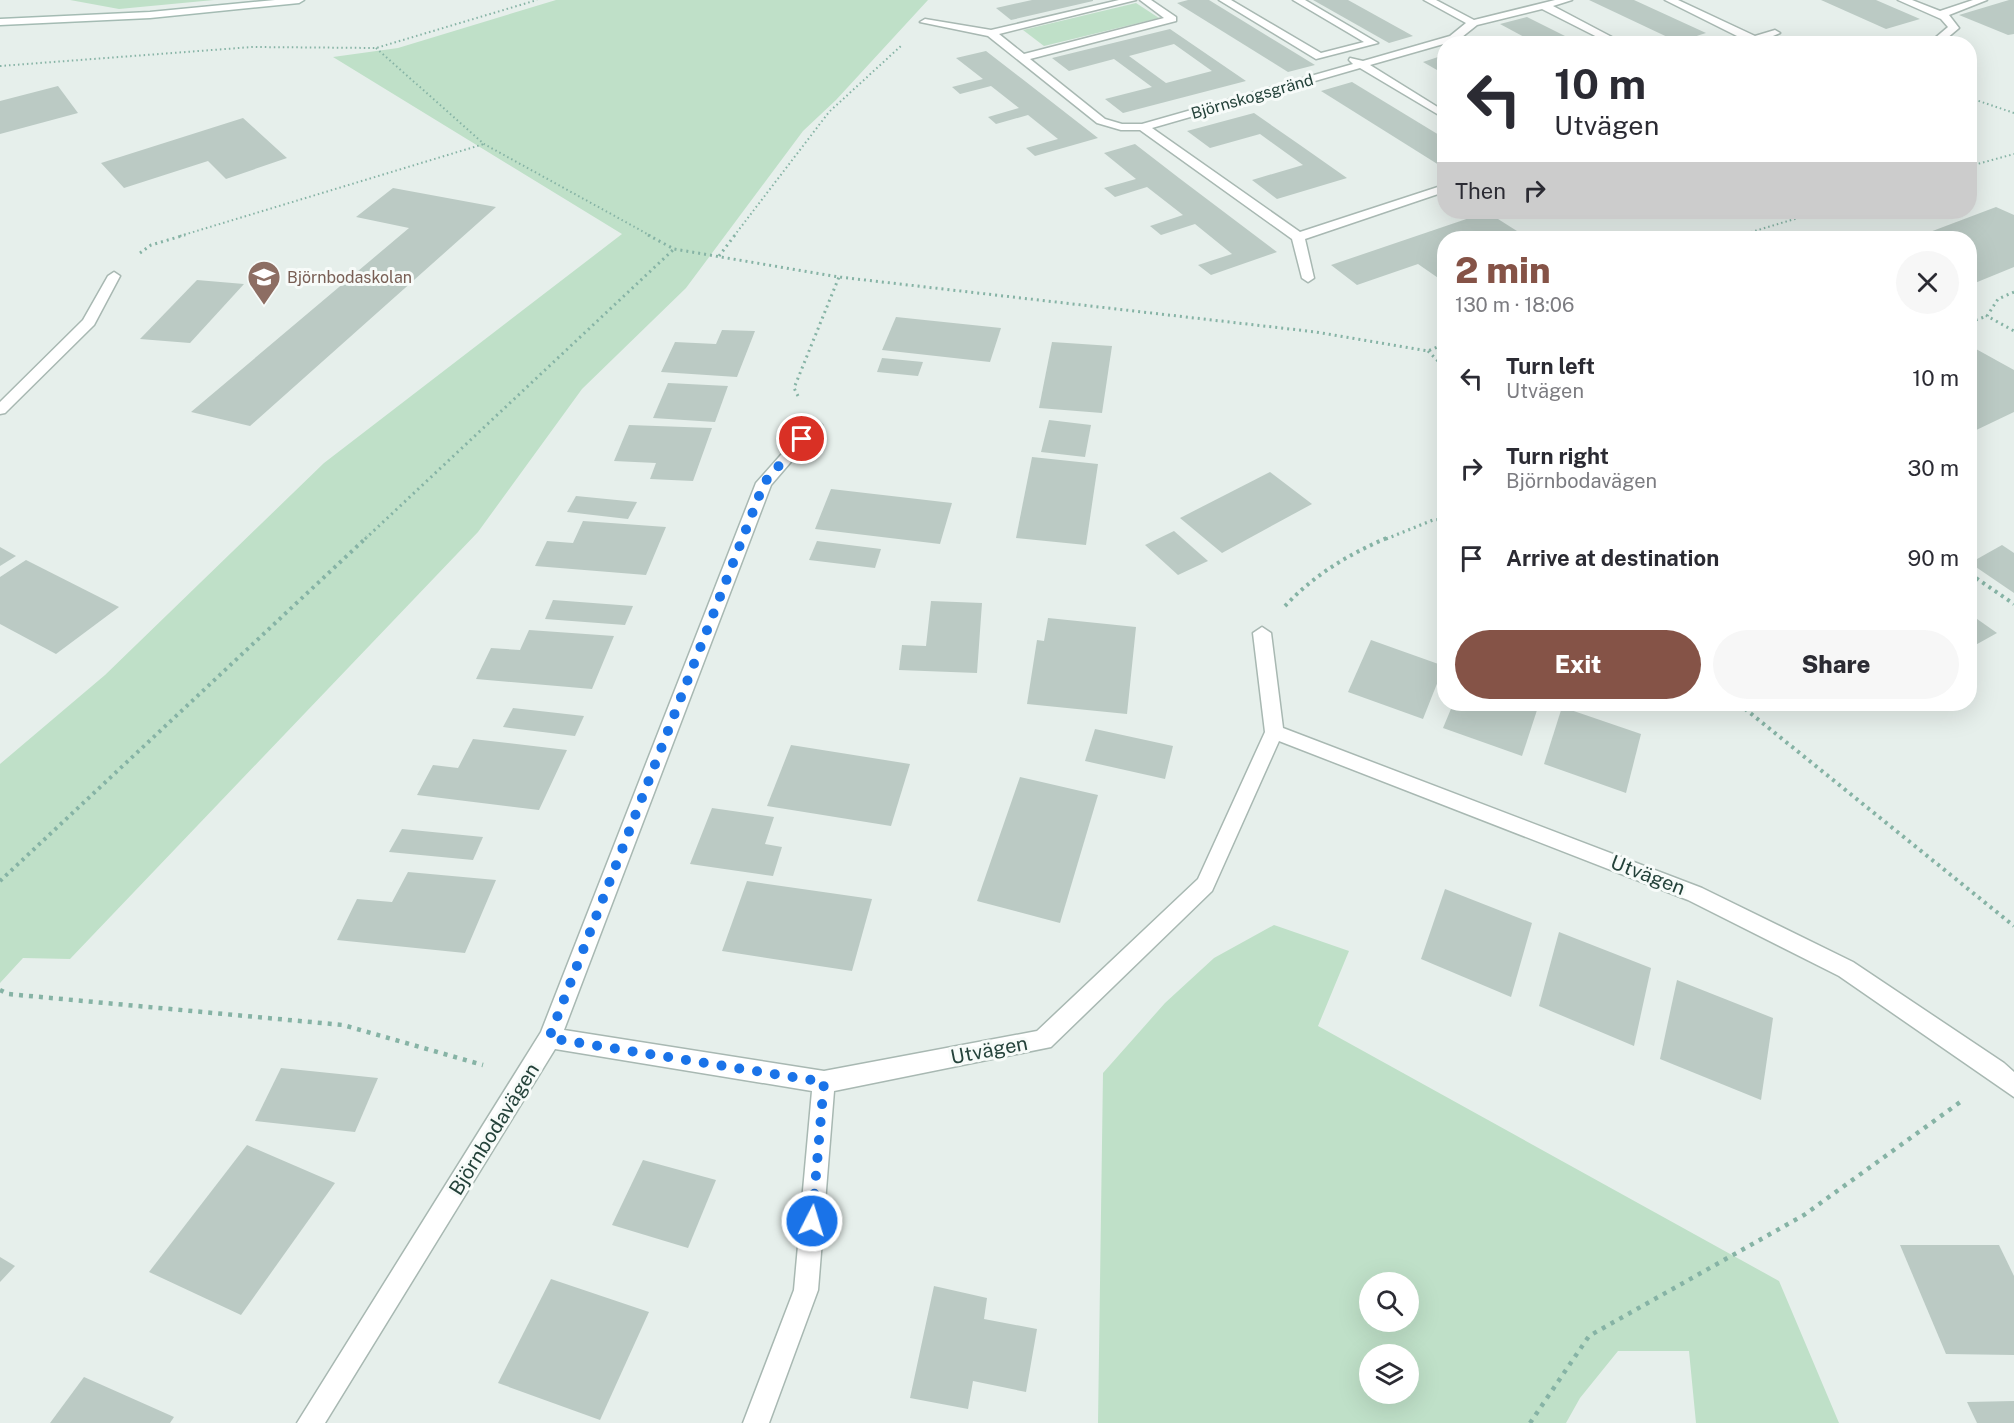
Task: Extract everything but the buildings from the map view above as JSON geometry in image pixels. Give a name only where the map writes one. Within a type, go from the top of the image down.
[{"type":"street","points":[[0,22],[103,19],[219,10],[298,0]]},
{"type":"street","name":"Björnskogsgränd","points":[[925,22],[991,33],[1131,0]]},
{"type":"street","points":[[1022,58],[1172,19],[1145,0]]},
{"type":"street","name":"Björnskogsgränd","points":[[1224,0],[1320,57],[1373,43],[1298,0]]},
{"type":"street","points":[[1429,0],[1473,24]]},
{"type":"street","name":"Björnskogsgränd","points":[[1457,36],[1473,24],[1564,0]]},
{"type":"street","points":[[1670,0],[1746,36]]},
{"type":"street","points":[[1903,0],[1939,15],[1954,28],[1944,36]]},
{"type":"street","points":[[1939,15],[1982,0]]},
{"type":"street","points":[[1544,6],[1604,36]]},
{"type":"street","name":"Björnskogsgränd","points":[[991,33],[1101,121],[1121,127],[1143,127],[1437,43]]},
{"type":"street","points":[[1766,36],[1775,33]]},
{"type":"street","points":[[1340,52],[1437,112]]},
{"type":"street","points":[[1143,127],[1298,237],[1308,278]]},
{"type":"street","points":[[1298,237],[1437,190]]},
{"type":"street","points":[[0,410],[89,322],[114,276]]},
{"type":"street","name":"Björnbodavägen","points":[[310,1423],[549,1038],[764,483],[815,425]]},
{"type":"street","points":[[1262,633],[1274,732]]},
{"type":"street","name":"Utvägen","points":[[549,1038],[824,1082],[1043,1040],[1206,885],[1274,732],[1695,894],[1846,969],[1996,1070],[2014,1086]]},
{"type":"street","points":[[756,1423],[806,1290],[824,1082]]},
{"type":"path","points":[[0,66],[252,47],[376,48],[537,0]]},
{"type":"path","points":[[718,256],[829,112],[925,22]]},
{"type":"path","points":[[376,48],[484,144],[674,249],[839,277],[1316,332],[1428,351],[1437,347]]},
{"type":"path","points":[[1977,100],[2014,113]]},
{"type":"path","points":[[114,276],[150,244],[484,144]]},
{"type":"path","points":[[1977,164],[2014,154]]},
{"type":"path","points":[[1755,231],[1795,219]]},
{"type":"path","points":[[0,880],[674,249]]},
{"type":"path","points":[[815,425],[794,388],[839,277]]},
{"type":"path","points":[[1988,316],[1990,307],[1998,299],[2014,292]]},
{"type":"path","points":[[1977,320],[1988,316],[2014,331]]},
{"type":"path","points":[[1428,351],[1437,360]]},
{"type":"path","points":[[1262,633],[1298,590],[1351,552],[1437,520]]},
{"type":"path","points":[[1977,579],[2014,604]]},
{"type":"path","points":[[1748,711],[2014,926]]},
{"type":"path","points":[[0,990],[8,993],[343,1025],[439,1050],[525,1078]]},
{"type":"path","points":[[1530,1423],[1589,1336],[1804,1215],[1952,1109],[1996,1070]]},
{"type":"green space","points":[[70,0],[214,0],[119,9]]},
{"type":"green space","points":[[556,0],[928,0],[836,100],[803,131],[686,288],[582,389],[478,532],[70,959],[23,958],[0,983],[0,764],[105,675],[324,463],[622,234],[333,57],[398,48]]},
{"type":"green space","points":[[1136,3],[1159,18],[1044,46],[1023,30]]},
{"type":"green space","points":[[1274,925],[1349,951],[1318,1026],[1779,1281],[1839,1423],[1696,1423],[1689,1351],[1618,1351],[1580,1398],[1566,1423],[1098,1423],[1103,1073],[1165,1003],[1214,958]]},
{"type":"place","name":"Björnbodaskolan","points":[[264,306]]},
{"type":"route","points":[[802,439],[764,483],[599,914],[549,1038],[824,1082],[812,1221]]}]
